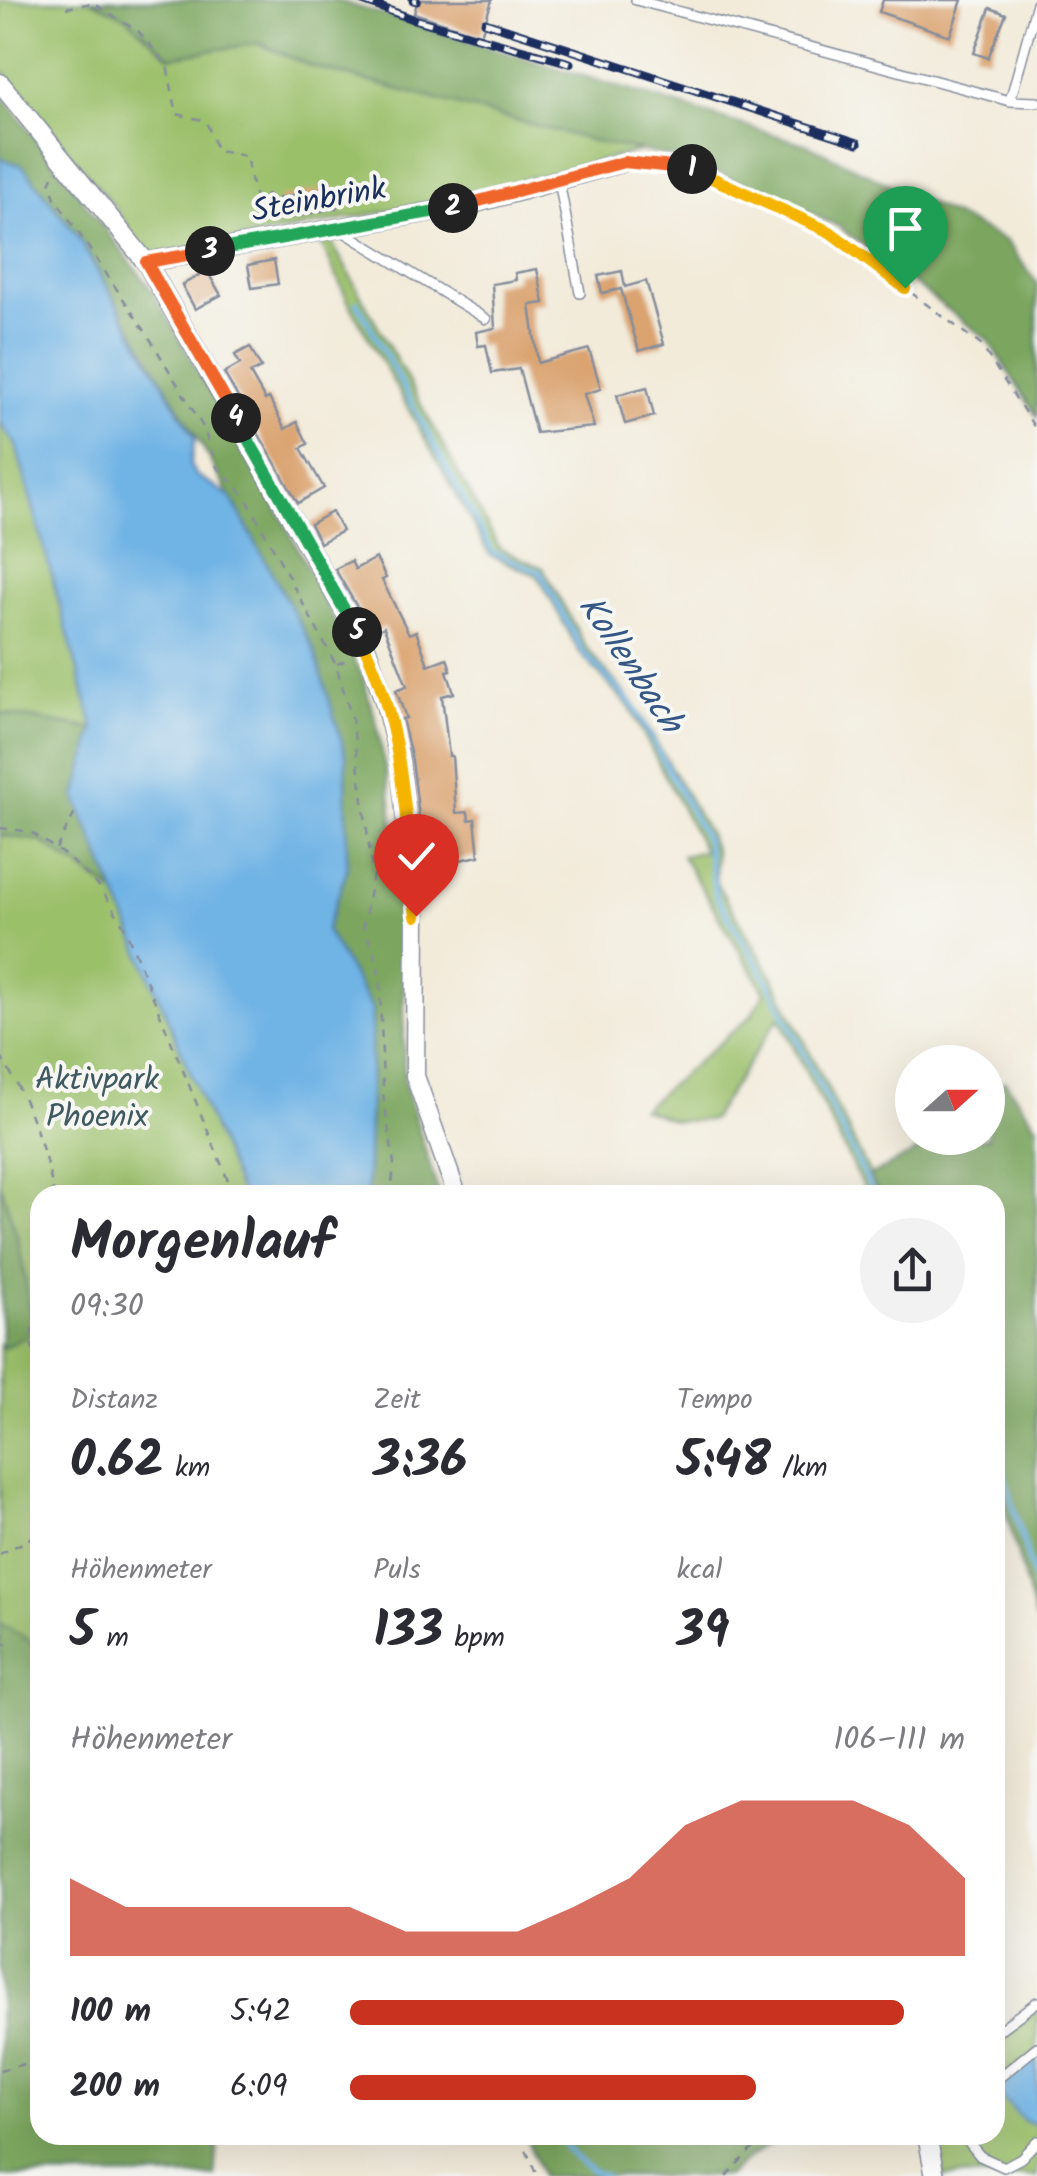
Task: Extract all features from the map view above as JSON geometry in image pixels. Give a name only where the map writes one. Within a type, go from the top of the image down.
[{"type":"street","points":[[0,83],[146,262],[368,652],[386,703],[400,762],[416,916],[415,1076],[453,1185]]},
{"type":"street","name":"Steinbrink","points":[[146,262],[469,204],[624,162]]},
{"type":"street","points":[[929,2145],[935,2176]]},
{"type":"lane","points":[[636,0],[1010,100],[1037,102]]},
{"type":"lane","points":[[1010,100],[1037,4]]},
{"type":"lane","points":[[559,181],[580,293]]},
{"type":"lane","points":[[339,228],[486,319]]},
{"type":"lane","points":[[1005,2025],[1037,2002]]},
{"type":"lane","points":[[1005,2073],[1037,2047]]},
{"type":"lane","points":[[971,2145],[980,2156],[1004,2167],[1021,2158],[1037,2141]]},
{"type":"path","points":[[66,8],[92,3],[139,32],[166,65],[177,114],[206,122],[217,151],[246,156],[255,198],[268,194],[278,239]]},
{"type":"path","points":[[64,158],[50,184],[54,198],[149,337],[202,427],[217,467],[246,496],[336,664],[352,719],[373,875],[363,926],[376,957],[380,982],[383,1094],[393,1154],[392,1185]]},
{"type":"path","points":[[624,162],[686,166],[830,232],[981,345],[1037,431]]},
{"type":"path","points":[[56,849],[76,811]]},
{"type":"path","points":[[0,828],[31,832],[100,887],[124,926],[230,1185]]},
{"type":"path","points":[[0,1056],[25,1101],[44,1149],[52,1185]]},
{"type":"path","points":[[0,1554],[30,1538]]},
{"type":"path","points":[[0,1629],[8,1643],[0,1646]]},
{"type":"path","points":[[0,2070],[30,2062]]},
{"type":"path","points":[[524,2145],[537,2176]]},
{"type":"path","points":[[726,2176],[758,2145]]},
{"type":"green space","points":[[0,0],[96,0],[262,45],[310,66],[640,151],[430,203],[143,258],[120,214],[0,67]]},
{"type":"green space","points":[[90,0],[336,0],[808,145],[1006,241],[1037,283],[1037,417],[988,340],[836,225],[687,160],[597,142],[310,66],[260,43],[170,57],[126,17]]},
{"type":"green space","points":[[0,92],[149,286],[285,523],[362,675],[376,720],[390,793],[404,917],[404,1080],[436,1185],[367,1185],[372,1009],[326,930],[347,870],[314,650],[202,446],[76,234],[22,165],[0,159]]},
{"type":"green space","points":[[330,239],[500,549],[543,568],[587,649],[634,704],[709,834],[715,853],[716,883],[773,977],[875,1185],[862,1185],[779,1017],[711,1120],[675,1121],[642,1109],[751,1016],[765,992],[682,856],[704,851],[630,708],[580,653],[538,576],[490,555],[348,301],[320,241]]},
{"type":"green space","points":[[0,422],[16,445],[94,729],[0,713]]},
{"type":"green space","points":[[0,713],[94,729],[76,798],[117,894],[41,841],[0,835]]},
{"type":"green space","name":"Aktivpark Phoenix","points":[[0,835],[41,841],[117,894],[237,1185],[30,1185],[30,1308],[18,1239],[0,1184]]},
{"type":"green space","points":[[1005,1081],[1037,1126],[1036,1621],[1005,1508],[1005,1185],[874,1185],[869,1176],[910,1155],[1005,1155]]},
{"type":"green space","points":[[0,1184],[18,1239],[30,1307],[30,1334],[2,1348]]},
{"type":"green space","points":[[30,1333],[30,1641],[0,1623],[0,1345],[3,1348]]},
{"type":"green space","points":[[0,1623],[30,1641],[30,2145],[218,2145],[215,2176],[0,2176]]},
{"type":"green space","points":[[1037,2011],[1037,2176],[942,2176],[936,2145],[1005,2145],[1005,2035]]},
{"type":"green space","points":[[529,2145],[769,2145],[728,2176],[542,2176]]},
{"type":"water","points":[[0,159],[22,165],[76,234],[195,438],[190,466],[196,475],[230,496],[314,650],[346,756],[347,870],[326,930],[372,1009],[367,1185],[237,1185],[76,798],[94,729],[16,445],[0,422]]},
{"type":"water","points":[[1037,2053],[1036,2124],[1024,2121],[1005,2101],[1005,2078]]},
{"type":"building","points":[[418,0],[492,0],[481,35],[414,13]]},
{"type":"building","points":[[883,0],[962,0],[950,36],[879,12]]},
{"type":"building","points":[[990,8],[1006,14],[988,58],[974,53]]},
{"type":"building","points":[[333,187],[337,208],[284,219],[279,198]]},
{"type":"building","points":[[274,260],[278,284],[252,288],[248,265]]},
{"type":"building","points":[[537,269],[544,303],[530,305],[538,363],[589,349],[601,389],[584,394],[594,427],[536,433],[519,369],[492,373],[486,345],[478,346],[476,332],[495,328],[492,284],[516,280],[515,273]]},
{"type":"building","points":[[207,271],[221,295],[195,309],[182,285]]},
{"type":"building","points":[[622,271],[625,287],[646,281],[664,344],[639,351],[621,289],[602,293],[598,276]]},
{"type":"building","points":[[250,347],[261,368],[250,373],[285,429],[297,422],[308,444],[301,448],[324,488],[298,503],[224,373],[240,364],[235,355]]},
{"type":"building","points":[[647,387],[654,416],[625,424],[617,395]]},
{"type":"building","points":[[332,512],[342,531],[320,543],[310,524]]},
{"type":"building","points":[[376,558],[386,578],[382,580],[409,634],[416,631],[428,665],[447,658],[451,670],[447,671],[454,693],[442,696],[456,813],[468,812],[469,820],[475,819],[479,856],[450,862],[450,877],[432,879],[431,874],[426,875],[412,760],[402,719],[406,718],[396,690],[407,686],[384,627],[372,633],[335,569],[351,561],[355,569]]},
{"type":"waterway","name":"Kollenbach","points":[[357,302],[492,552],[540,572],[583,652],[634,707],[706,840],[716,896],[769,983],[869,1185]]},
{"type":"waterway","name":"Kollenbach","points":[[1005,1477],[1037,1591]]},
{"type":"waterway","points":[[565,2145],[578,2160],[605,2176]]},
{"type":"railway","points":[[360,0],[570,63]]},
{"type":"railway","points":[[413,0],[417,1]]},
{"type":"railway","points":[[485,22],[858,143]]},
{"type":"route","points":[[416,916],[400,762],[386,703],[368,652],[146,262],[469,204],[624,162],[686,166],[830,232],[905,288]]}]
